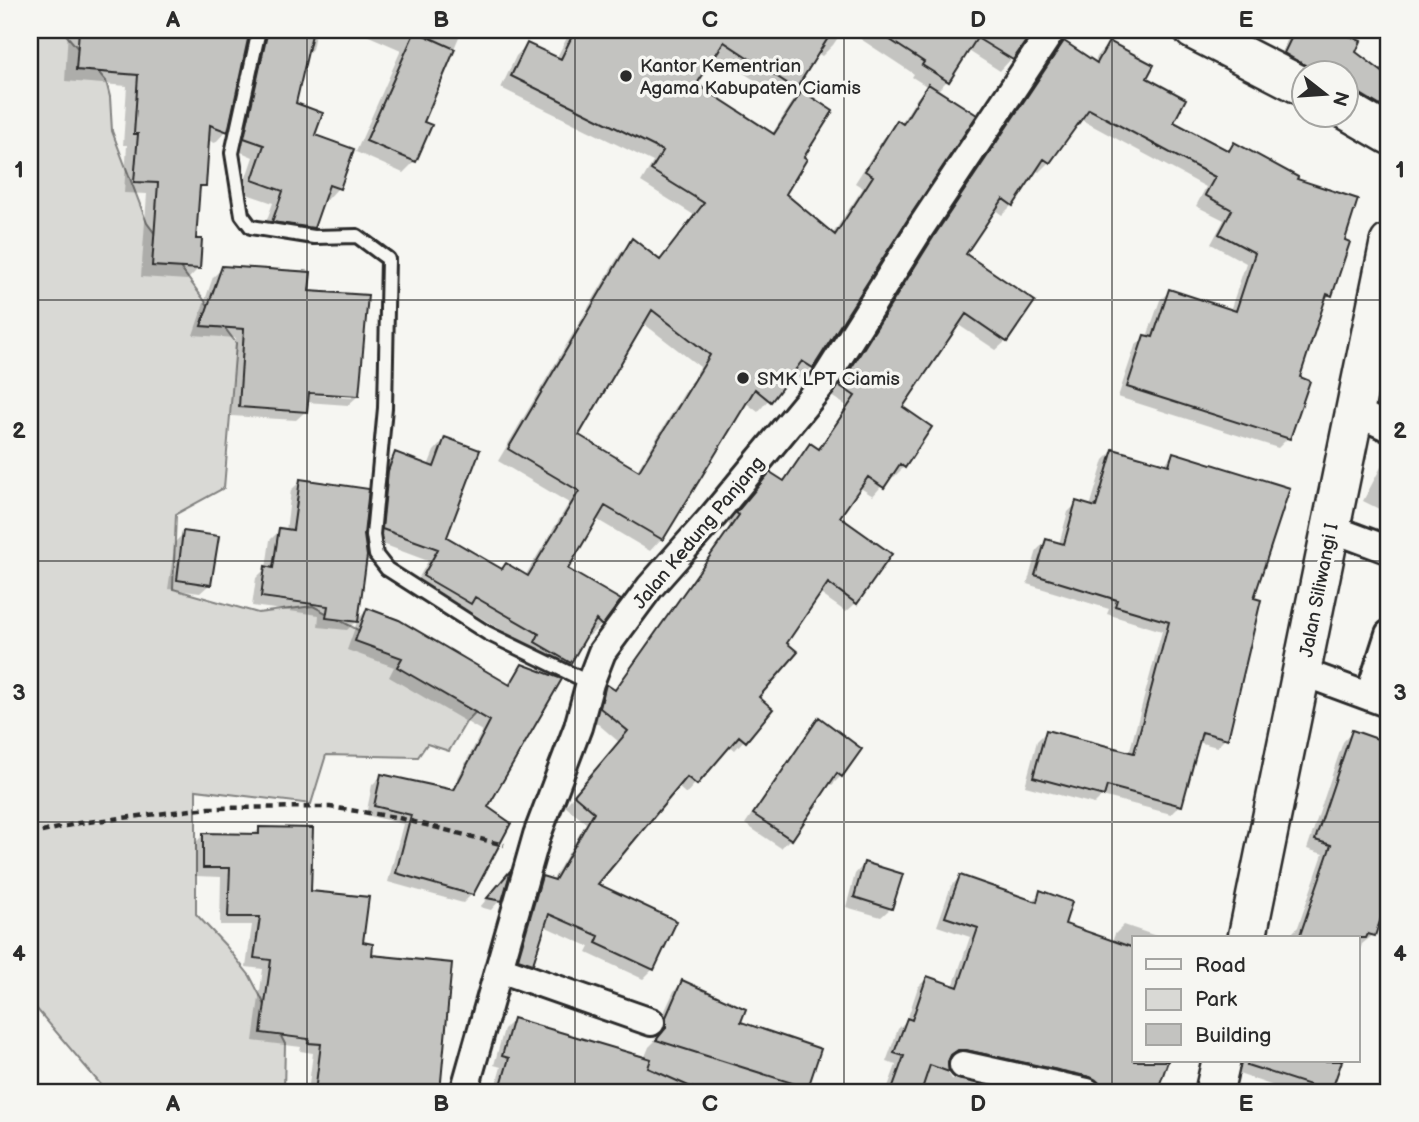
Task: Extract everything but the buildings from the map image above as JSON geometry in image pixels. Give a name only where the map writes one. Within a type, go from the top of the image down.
[{"type":"main road","points":[[1193,30],[1290,80]]},
{"type":"main road","points":[[1360,118],[1389,135]]},
{"type":"main road","name":"Jalan Siliwangi I","points":[[1247,936],[1389,243]]},
{"type":"main road","points":[[1214,1092],[1221,1062]]},
{"type":"street","name":"Jalan Kedung Panjang","points":[[464,1092],[531,852],[578,727],[601,652],[650,587],[713,516],[822,384],[914,238],[1052,30]]},
{"type":"street","points":[[1354,411],[1389,428]]},
{"type":"street","points":[[1330,528],[1389,550]]},
{"type":"street","points":[[1302,672],[1379,700],[1389,634]]},
{"type":"street","points":[[499,969],[650,1022]]},
{"type":"street","points":[[963,1065],[1087,1092]]},
{"type":"lane","points":[[258,30],[232,153],[242,215],[251,227],[279,233],[314,237],[357,236],[388,259],[385,408],[373,535],[376,555],[387,569],[487,633],[590,683]]},
{"type":"path","points":[[30,835],[79,823],[209,808],[330,807],[396,817],[531,852]]},
{"type":"path","points":[[30,1081],[42,1092]]},
{"type":"green space","points":[[30,30],[62,30],[106,81],[112,131],[147,223],[236,343],[224,488],[176,514],[173,589],[258,613],[313,606],[488,699],[466,722],[449,751],[427,744],[418,757],[326,755],[311,804],[196,790],[196,914],[250,976],[285,1044],[284,1092],[107,1092],[30,1001]]},
{"type":"place","name":"Kantor Kementrian Agama Kabupaten Ciamis","points":[[626,76]]},
{"type":"place","name":"SMK LPT Ciamis","points":[[743,378]]}]
